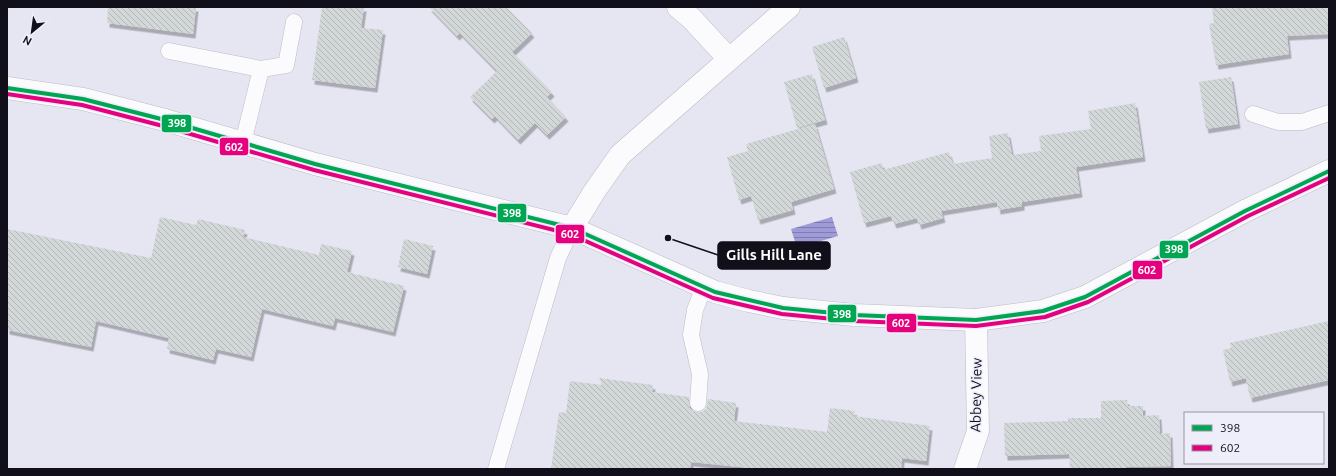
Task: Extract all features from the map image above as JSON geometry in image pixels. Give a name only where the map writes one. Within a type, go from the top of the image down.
[{"type":"main road","points":[[678,7],[691,18],[729,59]]},
{"type":"main road","points":[[572,228],[594,192],[620,155],[789,7]]},
{"type":"main road","points":[[7,88],[83,99],[165,120],[315,164],[572,228],[715,292],[748,301],[783,308],[854,315],[976,320],[1043,311],[1085,297],[1245,211],[1329,171]]},
{"type":"main road","name":"Abbey View","points":[[965,469],[978,431],[976,320]]},
{"type":"lane","points":[[169,51],[261,69],[286,65],[294,22]]},
{"type":"lane","points":[[243,143],[261,69]]},
{"type":"lane","points":[[1253,114],[1278,122],[1302,122],[1329,113]]},
{"type":"lane","points":[[496,469],[558,258],[572,228]]},
{"type":"lane","points":[[698,403],[700,374],[691,335],[695,310],[704,287]]},
{"type":"shaded area","points":[[832,217],[838,236],[797,248],[791,229]]},
{"type":"building","points":[[108,7],[196,7],[193,34],[107,23]]},
{"type":"building","points":[[322,7],[364,7],[361,28],[383,30],[375,88],[312,80]]},
{"type":"building","points":[[429,7],[506,7],[532,33],[512,52],[552,92],[547,97],[566,117],[547,135],[535,123],[518,140],[495,116],[492,119],[470,97],[497,71],[460,33],[457,36]]},
{"type":"building","points":[[1212,7],[1329,7],[1329,34],[1287,36],[1289,54],[1216,65],[1209,24],[1214,23]]},
{"type":"building","points":[[844,37],[856,78],[824,88],[812,47]]},
{"type":"building","points":[[812,74],[825,120],[797,128],[784,82]]},
{"type":"building","points":[[1231,77],[1238,124],[1206,129],[1199,82]]},
{"type":"building","points":[[1135,103],[1143,157],[1076,167],[1080,193],[1022,202],[1022,206],[998,210],[997,202],[941,211],[943,218],[919,225],[917,218],[894,224],[891,216],[864,223],[850,172],[882,163],[883,170],[949,152],[953,164],[992,158],[989,136],[1008,133],[1012,155],[1041,151],[1039,136],[1091,129],[1088,111]]},
{"type":"building","points":[[815,124],[834,189],[791,202],[793,210],[758,220],[751,196],[739,200],[727,157],[748,151],[746,144]]},
{"type":"building","points":[[160,217],[196,225],[198,219],[245,230],[243,237],[319,255],[321,244],[352,251],[347,272],[404,286],[393,332],[335,318],[333,326],[262,309],[251,357],[216,349],[213,360],[167,349],[169,338],[96,321],[91,347],[7,330],[7,229],[151,258]]},
{"type":"building","points":[[404,239],[433,246],[427,274],[398,267]]},
{"type":"building","points":[[1329,321],[1329,380],[1250,398],[1246,378],[1230,382],[1223,350],[1231,348],[1230,343]]},
{"type":"building","points":[[599,378],[653,385],[652,392],[689,397],[690,408],[697,412],[702,412],[706,409],[708,399],[736,403],[734,421],[827,432],[830,408],[855,411],[854,416],[930,426],[926,461],[902,458],[901,469],[760,469],[691,462],[690,469],[551,469],[559,412],[566,413],[570,381],[602,385]]},
{"type":"building","points":[[1127,400],[1128,406],[1143,406],[1143,416],[1159,415],[1160,434],[1170,433],[1171,466],[1126,467],[1126,469],[1070,469],[1069,454],[1005,456],[1004,423],[1068,421],[1068,418],[1101,418],[1101,401]]},
{"type":"transit line","name":"398","points":[[7,88],[83,99],[165,120],[315,164],[572,228],[715,292],[783,308],[854,315],[976,320],[1043,311],[1085,297],[1245,211],[1329,171]]},
{"type":"transit line","name":"602","points":[[7,94],[82,105],[163,126],[314,170],[570,234],[713,298],[782,314],[854,321],[976,326],[1045,317],[1088,302],[1248,216],[1329,178]]},
{"type":"place","name":"Gills Hill Lane","points":[[668,238]]}]
